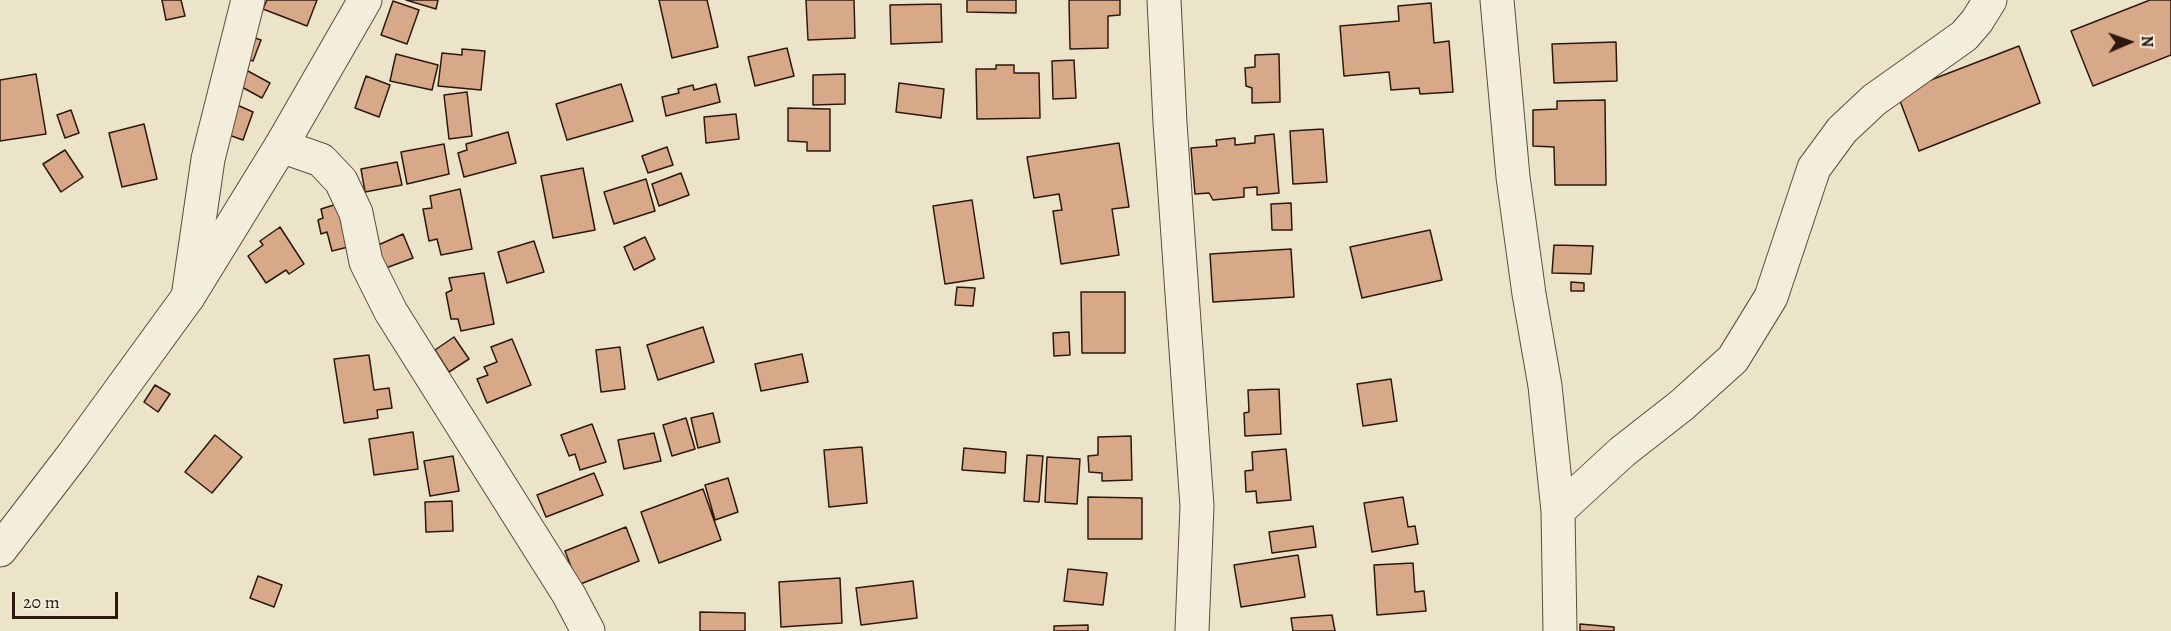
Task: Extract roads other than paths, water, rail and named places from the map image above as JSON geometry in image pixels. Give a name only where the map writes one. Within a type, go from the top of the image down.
[{"type":"street","points":[[188,297],[208,159],[248,0]]},
{"type":"street","points":[[0,550],[73,455],[188,297],[281,146],[365,0]]},
{"type":"street","points":[[1164,0],[1170,123],[1197,506],[1192,631]]},
{"type":"street","points":[[1497,0],[1513,177],[1529,294],[1545,386],[1558,511],[1560,631]]},
{"type":"street","points":[[1558,511],[1622,452],[1682,405],[1733,359],[1771,297],[1814,168],[1842,130],[1874,100],[1964,36],[1990,0]]},
{"type":"street","points":[[281,146],[321,160],[341,181],[356,213],[366,262],[391,312],[569,595],[588,631]]}]
